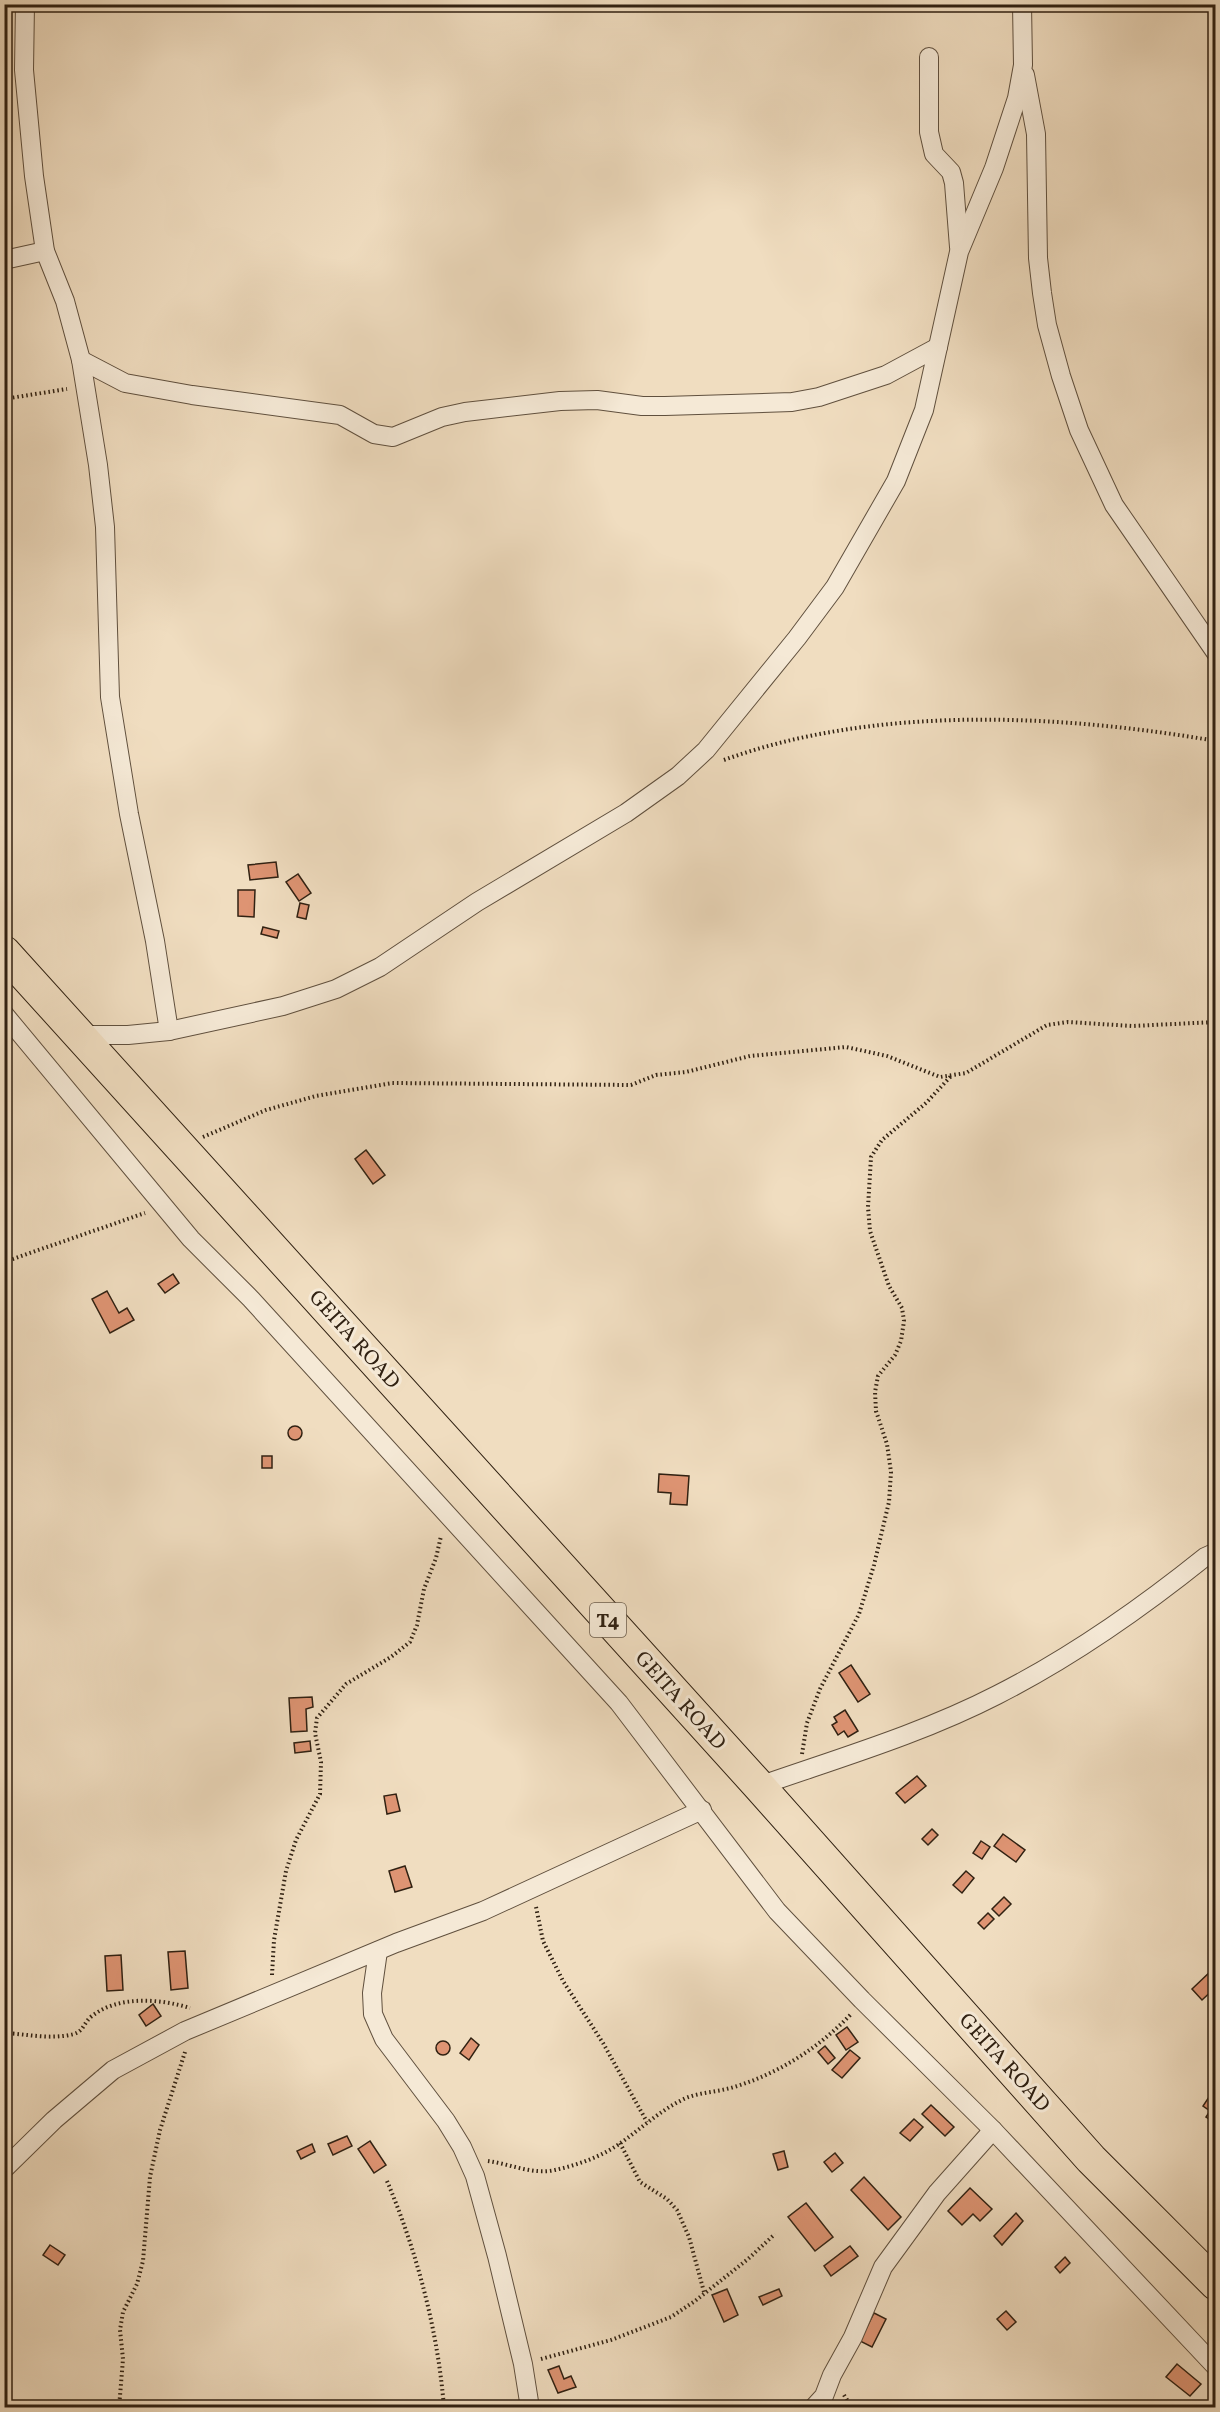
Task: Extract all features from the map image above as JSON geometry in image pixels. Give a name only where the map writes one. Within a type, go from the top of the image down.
[{"type":"highway","name":"GEITA ROAD","points":[[4,952],[759,1786],[1091,2159],[1215,2284]]},
{"type":"street","points":[[25,4],[24,70],[34,176],[45,251],[65,301],[81,360],[105,527],[110,697],[129,814],[155,941],[168,1031]]},
{"type":"street","points":[[1022,4],[1023,65],[1036,134],[1037,248],[1047,325],[1061,376],[1079,430],[1114,505],[1215,653]]},
{"type":"street","points":[[929,57],[929,132],[934,154],[951,172],[954,183],[959,252]]},
{"type":"street","points":[[80,1035],[128,1035],[168,1031],[273,1008],[336,990],[380,967],[477,902],[626,813],[678,776],[706,750],[797,638],[841,578],[896,481],[924,410],[959,252],[1007,131],[1017,98],[1023,65]]},
{"type":"street","points":[[4,260],[45,251]]},
{"type":"street","points":[[81,360],[124,383],[192,395],[340,415],[374,434],[393,437],[442,417],[560,400],[597,400],[642,406],[792,402],[844,390],[886,375],[938,347]]},
{"type":"street","points":[[4,1014],[10,1030],[165,1205],[191,1239],[251,1299],[619,1703],[777,1911],[862,2001],[993,2130],[1215,2367]]},
{"type":"street","points":[[759,1786],[880,1745],[995,1696],[1057,1663],[1114,1626],[1215,1552]]},
{"type":"street","points":[[4,2169],[54,2120],[113,2070],[194,2027],[378,1951],[483,1911],[702,1810]]},
{"type":"street","points":[[378,1951],[372,1994],[373,2014],[384,2039],[446,2121],[475,2176],[523,2364],[530,2408]]},
{"type":"street","points":[[813,2408],[824,2396],[883,2267],[937,2193],[993,2130]]},
{"type":"path","points":[[4,399],[85,387]]},
{"type":"path","points":[[721,760],[795,739],[869,727],[945,720],[1035,722],[1138,729],[1215,741]]},
{"type":"path","points":[[180,1146],[266,1110],[316,1096],[392,1083],[631,1085],[656,1075],[686,1072],[750,1056],[846,1047],[887,1056],[940,1077],[966,1073],[1047,1025],[1068,1022],[1132,1026],[1215,1022]]},
{"type":"path","points":[[798,1772],[807,1723],[820,1689],[858,1614],[874,1565],[889,1502],[891,1472],[887,1444],[876,1411],[875,1392],[878,1376],[895,1355],[902,1341],[904,1321],[903,1308],[889,1286],[870,1231],[868,1207],[871,1157],[882,1140],[926,1103],[952,1075]]},
{"type":"path","points":[[4,1262],[165,1205]]},
{"type":"path","points":[[271,1994],[274,1940],[286,1871],[296,1840],[320,1794],[321,1762],[315,1733],[317,1718],[346,1684],[392,1657],[410,1642],[417,1625],[424,1589],[436,1558],[444,1511]]},
{"type":"path","points":[[532,1889],[543,1941],[563,1981],[603,2043],[647,2122]]},
{"type":"path","points":[[4,2034],[59,2037],[76,2034],[96,2013],[142,2000],[168,2001],[193,2008],[212,2019]]},
{"type":"path","points":[[467,2157],[533,2171],[553,2170],[592,2158],[620,2143],[647,2122],[685,2099],[733,2088],[769,2074],[806,2053],[830,2035],[862,2001]]},
{"type":"path","points":[[119,2408],[123,2359],[120,2330],[123,2312],[137,2284],[143,2260],[150,2177],[160,2130],[194,2027]]},
{"type":"path","points":[[620,2143],[640,2182],[667,2199],[677,2211],[689,2237],[704,2292]]},
{"type":"path","points":[[387,2181],[404,2221],[423,2291],[441,2365],[444,2408]]},
{"type":"path","points":[[523,2364],[637,2331],[671,2317],[748,2259],[775,2234]]},
{"type":"building","points":[[276,862],[278,877],[250,880],[248,865]]},
{"type":"building","points":[[298,874],[311,893],[299,901],[286,882]]},
{"type":"building","points":[[238,890],[255,890],[254,917],[238,916]]},
{"type":"building","points":[[300,903],[309,905],[306,919],[297,917]]},
{"type":"building","points":[[263,927],[279,931],[277,938],[261,934]]},
{"type":"building","points":[[366,1150],[385,1175],[373,1184],[355,1159]]},
{"type":"building","points":[[173,1274],[179,1283],[165,1293],[158,1284]]},
{"type":"building","points":[[107,1291],[119,1313],[127,1308],[134,1320],[110,1333],[92,1299]]},
{"type":"building","points":[[295,1426],[300,1428],[302,1433],[300,1438],[295,1440],[290,1438],[288,1433],[290,1428]]},
{"type":"building","points":[[262,1456],[272,1456],[272,1468],[262,1468]]},
{"type":"building","points":[[659,1474],[689,1476],[687,1505],[670,1504],[671,1493],[658,1492]]},
{"type":"building","points":[[851,1665],[870,1694],[858,1702],[839,1673]]},
{"type":"building","points":[[312,1697],[313,1707],[306,1709],[307,1731],[291,1732],[289,1698]]},
{"type":"building","points":[[845,1710],[858,1731],[848,1737],[844,1731],[838,1735],[832,1725],[837,1722],[834,1717]]},
{"type":"building","points":[[310,1741],[311,1751],[295,1753],[294,1743]]},
{"type":"building","points":[[917,1776],[926,1786],[905,1803],[896,1793]]},
{"type":"building","points":[[396,1794],[400,1811],[387,1814],[384,1796]]},
{"type":"building","points":[[932,1829],[938,1835],[928,1845],[922,1839]]},
{"type":"building","points":[[1003,1834],[1025,1850],[1016,1862],[994,1846]]},
{"type":"building","points":[[981,1841],[990,1847],[982,1859],[973,1853]]},
{"type":"building","points":[[405,1866],[412,1887],[395,1892],[389,1871]]},
{"type":"building","points":[[966,1871],[974,1878],[962,1893],[953,1885]]},
{"type":"building","points":[[1004,1897],[1011,1904],[999,1916],[992,1909]]},
{"type":"building","points":[[988,1913],[994,1919],[984,1929],[978,1923]]},
{"type":"building","points":[[185,1951],[188,1988],[171,1990],[168,1952]]},
{"type":"building","points":[[121,1955],[123,1990],[107,1991],[105,1956]]},
{"type":"building","points":[[1212,1970],[1216,1973],[1216,1987],[1202,2000],[1192,1989]]},
{"type":"building","points":[[153,2004],[161,2016],[146,2026],[139,2015]]},
{"type":"building","points":[[847,2027],[858,2042],[846,2050],[836,2035]]},
{"type":"building","points":[[471,2038],[479,2045],[469,2060],[460,2053]]},
{"type":"building","points":[[443,2041],[448,2043],[450,2048],[448,2053],[443,2055],[438,2053],[436,2048],[438,2043]]},
{"type":"building","points":[[825,2046],[835,2058],[828,2064],[818,2052]]},
{"type":"building","points":[[850,2050],[860,2058],[842,2078],[832,2070]]},
{"type":"building","points":[[1211,2094],[1216,2097],[1215,2123],[1206,2117],[1210,2111],[1203,2106]]},
{"type":"building","points":[[931,2105],[954,2127],[945,2136],[922,2114]]},
{"type":"building","points":[[914,2119],[923,2127],[910,2141],[900,2133]]},
{"type":"building","points":[[347,2136],[352,2146],[333,2155],[328,2144]]},
{"type":"building","points":[[370,2141],[386,2165],[374,2173],[358,2149]]},
{"type":"building","points":[[312,2144],[315,2152],[301,2159],[297,2151]]},
{"type":"building","points":[[784,2151],[788,2167],[778,2170],[773,2154]]},
{"type":"building","points":[[835,2153],[843,2163],[832,2172],[824,2162]]},
{"type":"building","points":[[864,2177],[901,2217],[888,2230],[851,2190]]},
{"type":"building","points":[[970,2188],[992,2209],[980,2221],[973,2214],[962,2225],[948,2211]]},
{"type":"building","points":[[806,2203],[833,2237],[815,2251],[788,2217]]},
{"type":"building","points":[[1016,2213],[1023,2221],[1002,2245],[994,2236]]},
{"type":"building","points":[[50,2245],[65,2255],[58,2265],[43,2255]]},
{"type":"building","points":[[850,2246],[858,2256],[831,2276],[824,2266]]},
{"type":"building","points":[[1065,2257],[1070,2263],[1060,2273],[1055,2267]]},
{"type":"building","points":[[727,2289],[738,2315],[724,2322],[712,2295]]},
{"type":"building","points":[[779,2289],[782,2296],[763,2305],[759,2297]]},
{"type":"building","points":[[1006,2311],[1016,2322],[1007,2330],[997,2319]]},
{"type":"building","points":[[874,2313],[886,2319],[872,2347],[860,2341]]},
{"type":"building","points":[[1177,2364],[1201,2384],[1190,2396],[1166,2377]]},
{"type":"building","points":[[559,2366],[564,2379],[571,2376],[576,2387],[558,2393],[548,2370]]}]
